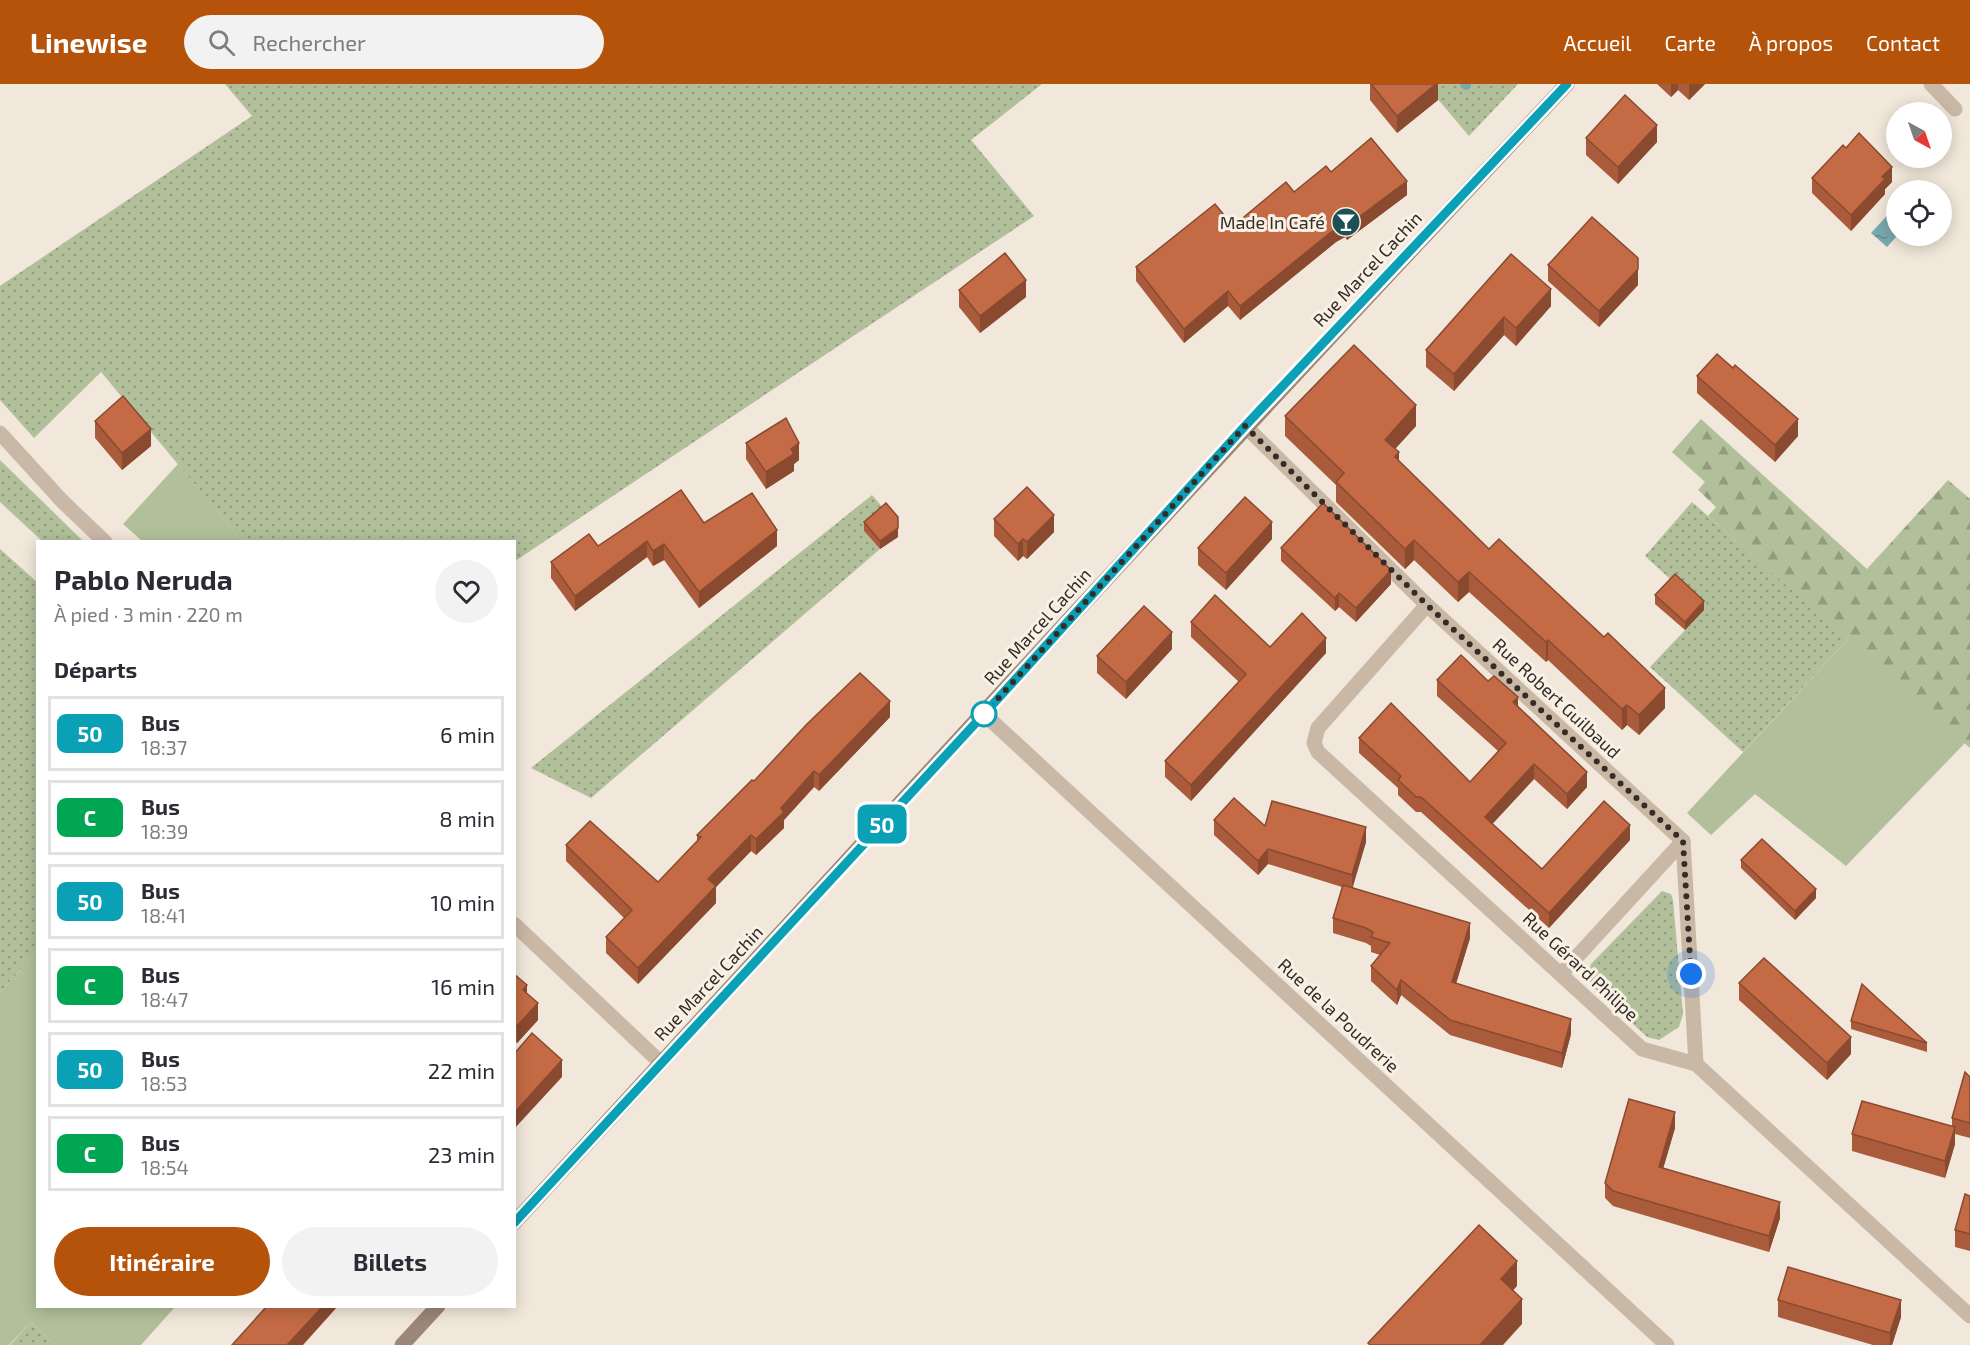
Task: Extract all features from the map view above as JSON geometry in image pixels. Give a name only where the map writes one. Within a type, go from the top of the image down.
[{"type":"street","name":"Rue Marcel Cachin","points":[[516,1221],[984,714],[1245,426],[1567,84]]},
{"type":"street","points":[[1931,84],[1955,109]]},
{"type":"street","name":"Rue Robert Guilbaud","points":[[1245,426],[1427,605],[1683,841]]},
{"type":"street","points":[[0,433],[63,502],[103,540]]},
{"type":"street","name":"Rue Gérard Philipe","points":[[1427,605],[1318,728],[1314,739],[1316,748],[1642,1049],[1696,1064],[1970,1316]]},
{"type":"street","name":"Rue de la Poudrerie","points":[[984,714],[1666,1345]]},
{"type":"street","points":[[1562,973],[1683,841]]},
{"type":"street","points":[[1683,841],[1696,1064]]},
{"type":"street","points":[[516,926],[661,1063]]},
{"type":"street","points":[[402,1345],[436,1308]]},
{"type":"green space","points":[[225,84],[1042,84],[971,140],[1034,216],[516,560],[516,540],[241,540],[101,372],[34,438],[0,400],[0,286],[252,116]]},
{"type":"green space","points":[[1425,84],[1518,84],[1469,136]]},
{"type":"green space","points":[[1701,419],[1867,569],[1948,480],[1970,499],[1970,748],[1708,516],[1716,507],[1698,490],[1705,482],[1672,452]]},
{"type":"green space","points":[[0,460],[82,540],[41,540],[0,502]]},
{"type":"green space","points":[[178,464],[241,540],[141,540],[123,524]]},
{"type":"green space","points":[[872,495],[886,511],[864,531],[880,549],[591,798],[531,768]]},
{"type":"green space","points":[[1692,502],[1848,639],[1743,752],[1650,667],[1704,610],[1645,556]]},
{"type":"green space","points":[[0,549],[36,581],[36,952],[0,992]]},
{"type":"green space","points":[[1848,639],[1965,743],[1846,866],[1755,794],[1711,835],[1687,813]]},
{"type":"green space","points":[[1662,891],[1671,894],[1673,900],[1683,1014],[1679,1027],[1659,1040],[1647,1037],[1592,986],[1588,978],[1591,964]]},
{"type":"green space","points":[[36,952],[36,1308],[174,1308],[141,1345],[55,1345],[31,1322],[9,1345],[0,1345],[0,992]]},
{"type":"green space","points":[[31,1322],[55,1345],[10,1345]]},
{"type":"water","points":[[1886,217],[1887,247],[1871,233]]},
{"type":"building","points":[[1371,84],[1436,84],[1397,116]]},
{"type":"building","points":[[1625,95],[1657,125],[1618,167],[1586,138]]},
{"type":"building","points":[[1859,133],[1886,161],[1886,168],[1891,168],[1882,177],[1885,179],[1851,215],[1812,178],[1843,145],[1846,148]]},
{"type":"building","points":[[1371,138],[1407,181],[1347,226],[1345,223],[1336,228],[1240,306],[1228,291],[1184,329],[1136,267],[1215,204],[1233,226],[1286,182],[1294,192],[1326,166],[1331,172]]},
{"type":"building","points":[[1592,217],[1638,258],[1638,269],[1599,311],[1548,265]]},
{"type":"building","points":[[1005,253],[1026,280],[980,316],[959,290]]},
{"type":"building","points":[[1511,254],[1551,289],[1516,328],[1504,317],[1454,374],[1426,350]]},
{"type":"building","points":[[1354,345],[1416,405],[1385,440],[1399,452],[1395,457],[1489,549],[1499,539],[1604,637],[1608,633],[1665,688],[1639,715],[1627,705],[1622,709],[1548,640],[1546,642],[1469,572],[1458,582],[1414,540],[1405,549],[1336,482],[1344,473],[1285,416]]},
{"type":"building","points":[[1717,354],[1733,368],[1735,365],[1798,419],[1775,445],[1697,376]]},
{"type":"building","points":[[123,396],[151,429],[122,453],[95,421]]},
{"type":"building","points":[[786,418],[799,443],[791,449],[794,454],[766,472],[746,443]]},
{"type":"building","points":[[1027,487],[1054,515],[1027,542],[1023,539],[1018,544],[994,519]]},
{"type":"building","points":[[681,490],[704,523],[752,493],[777,530],[699,592],[664,544],[653,551],[647,541],[575,596],[551,562],[589,534],[598,546]]},
{"type":"building","points":[[1245,497],[1272,522],[1226,573],[1198,548]]},
{"type":"building","points":[[886,503],[898,517],[898,528],[880,541],[864,522]]},
{"type":"building","points":[[1323,503],[1391,570],[1356,608],[1339,593],[1335,598],[1281,548]]},
{"type":"building","points":[[1675,574],[1704,601],[1685,622],[1655,595]]},
{"type":"building","points":[[1215,595],[1270,647],[1302,613],[1326,638],[1191,785],[1165,761],[1246,674],[1191,622]]},
{"type":"building","points":[[1144,606],[1172,632],[1126,682],[1097,656]]},
{"type":"building","points":[[1461,655],[1488,681],[1494,676],[1518,697],[1513,702],[1587,772],[1567,794],[1534,764],[1485,817],[1542,869],[1604,801],[1630,825],[1549,913],[1421,797],[1416,797],[1398,780],[1401,776],[1359,738],[1391,703],[1470,782],[1506,743],[1437,680]]},
{"type":"building","points":[[860,673],[890,701],[819,775],[814,771],[781,808],[784,812],[756,839],[751,835],[708,879],[716,886],[638,968],[606,937],[632,910],[566,845],[590,821],[658,882],[701,837],[697,835],[752,780],[754,781],[807,724]]},
{"type":"building","points":[[1234,798],[1265,826],[1272,801],[1366,827],[1352,875],[1268,849],[1258,861],[1214,820]]},
{"type":"building","points":[[1762,839],[1816,889],[1795,911],[1741,860]]},
{"type":"building","points":[[1343,885],[1470,923],[1452,982],[1571,1019],[1562,1053],[1450,1020],[1401,980],[1397,990],[1371,966],[1390,943],[1371,937],[1373,932],[1366,928],[1333,918]]},
{"type":"building","points":[[1764,958],[1851,1037],[1827,1063],[1739,983]]},
{"type":"building","points":[[516,976],[527,985],[523,990],[538,1003],[517,1026]]},
{"type":"building","points":[[1862,984],[1878,999],[1927,1043],[1851,1021]]},
{"type":"building","points":[[532,1033],[562,1060],[516,1111],[516,1052]]},
{"type":"building","points":[[1965,1072],[1970,1077],[1970,1123],[1952,1118]]},
{"type":"building","points":[[1629,1099],[1675,1112],[1659,1167],[1780,1202],[1769,1236],[1613,1191],[1605,1183]]},
{"type":"building","points":[[1862,1101],[1955,1127],[1945,1161],[1852,1134]]},
{"type":"building","points":[[1965,1194],[1970,1196],[1970,1234],[1955,1230]]},
{"type":"building","points":[[1479,1225],[1517,1261],[1501,1279],[1522,1299],[1480,1345],[1370,1345],[1368,1343]]},
{"type":"building","points":[[1788,1267],[1901,1300],[1890,1333],[1778,1300]]},
{"type":"building","points":[[265,1308],[321,1308],[287,1345],[232,1345]]},
{"type":"bus line","name":"50","points":[[516,1221],[984,714],[1245,426],[1567,84]]},
{"type":"place","name":"Made In Café","points":[[1346,222]]},
{"type":"route","points":[[984,714],[1245,426],[1427,605],[1683,841],[1691,974]]}]
